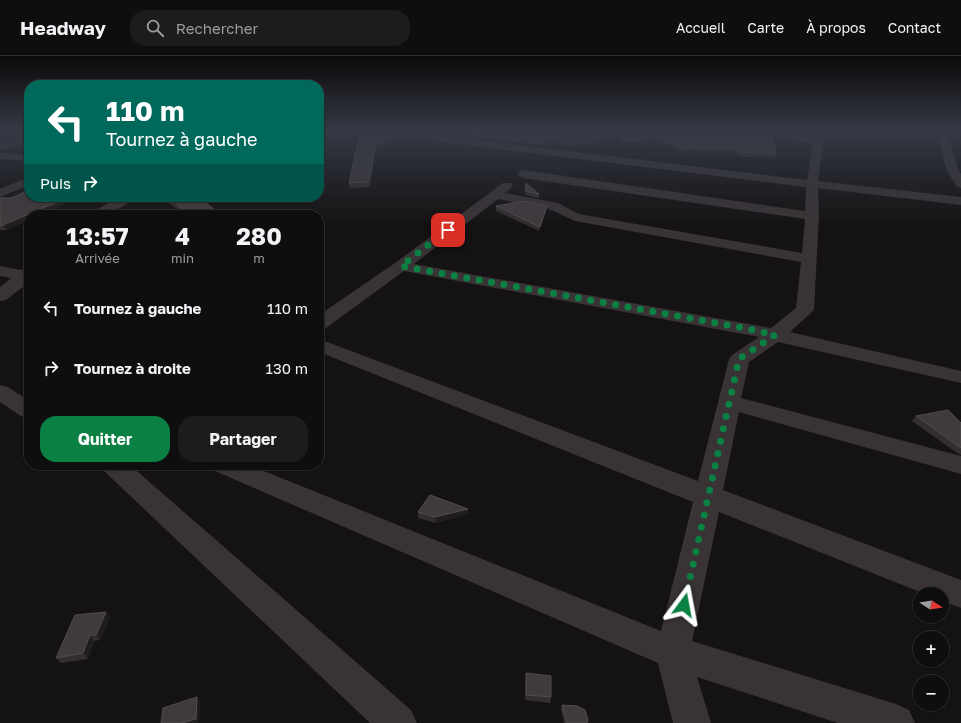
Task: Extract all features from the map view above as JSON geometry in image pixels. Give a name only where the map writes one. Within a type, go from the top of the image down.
[{"type":"street","points":[[324,320],[401,266],[523,174],[532,162]]},
{"type":"street","points":[[632,162],[961,201]]},
{"type":"street","points":[[692,723],[673,652],[739,359],[775,335],[804,310],[812,216],[812,184],[815,162]]},
{"type":"street","points":[[950,162],[952,169],[961,184]]},
{"type":"street","points":[[523,174],[812,216]]},
{"type":"street","points":[[0,193],[24,183]]},
{"type":"street","points":[[495,195],[553,206],[575,217],[809,258]]},
{"type":"street","points":[[106,210],[120,202]]},
{"type":"street","points":[[401,266],[744,328],[961,377]]},
{"type":"street","points":[[0,271],[24,275]]},
{"type":"street","points":[[0,296],[24,277]]},
{"type":"street","points":[[324,347],[961,594]]},
{"type":"street","points":[[0,392],[24,408]]},
{"type":"street","points":[[729,402],[961,465]]},
{"type":"street","points":[[118,470],[398,723]]},
{"type":"street","points":[[236,470],[673,652],[896,723]]},
{"type":"building","points":[[354,162],[373,162],[369,182],[349,183]]},
{"type":"building","points":[[526,183],[539,194],[525,191]]},
{"type":"building","points":[[24,192],[24,202],[57,202],[38,210],[24,210],[24,216],[0,226],[0,198],[11,198]]},
{"type":"building","points":[[523,201],[547,206],[540,227],[496,206]]},
{"type":"building","points":[[174,202],[205,202],[215,210],[184,210]]},
{"type":"building","points":[[948,410],[961,423],[961,448],[916,416]]},
{"type":"building","points":[[430,495],[468,509],[435,517],[418,512]]},
{"type":"building","points":[[106,612],[96,635],[90,635],[83,653],[56,658],[75,615]]},
{"type":"building","points":[[526,673],[551,676],[551,697],[526,695]]},
{"type":"building","points":[[197,697],[196,719],[182,723],[161,723],[163,708]]},
{"type":"building","points":[[562,705],[577,706],[585,710],[588,720],[587,723],[567,723]]},
{"type":"route","points":[[448,230],[401,266],[744,328],[775,335],[739,359],[684,605]]}]
